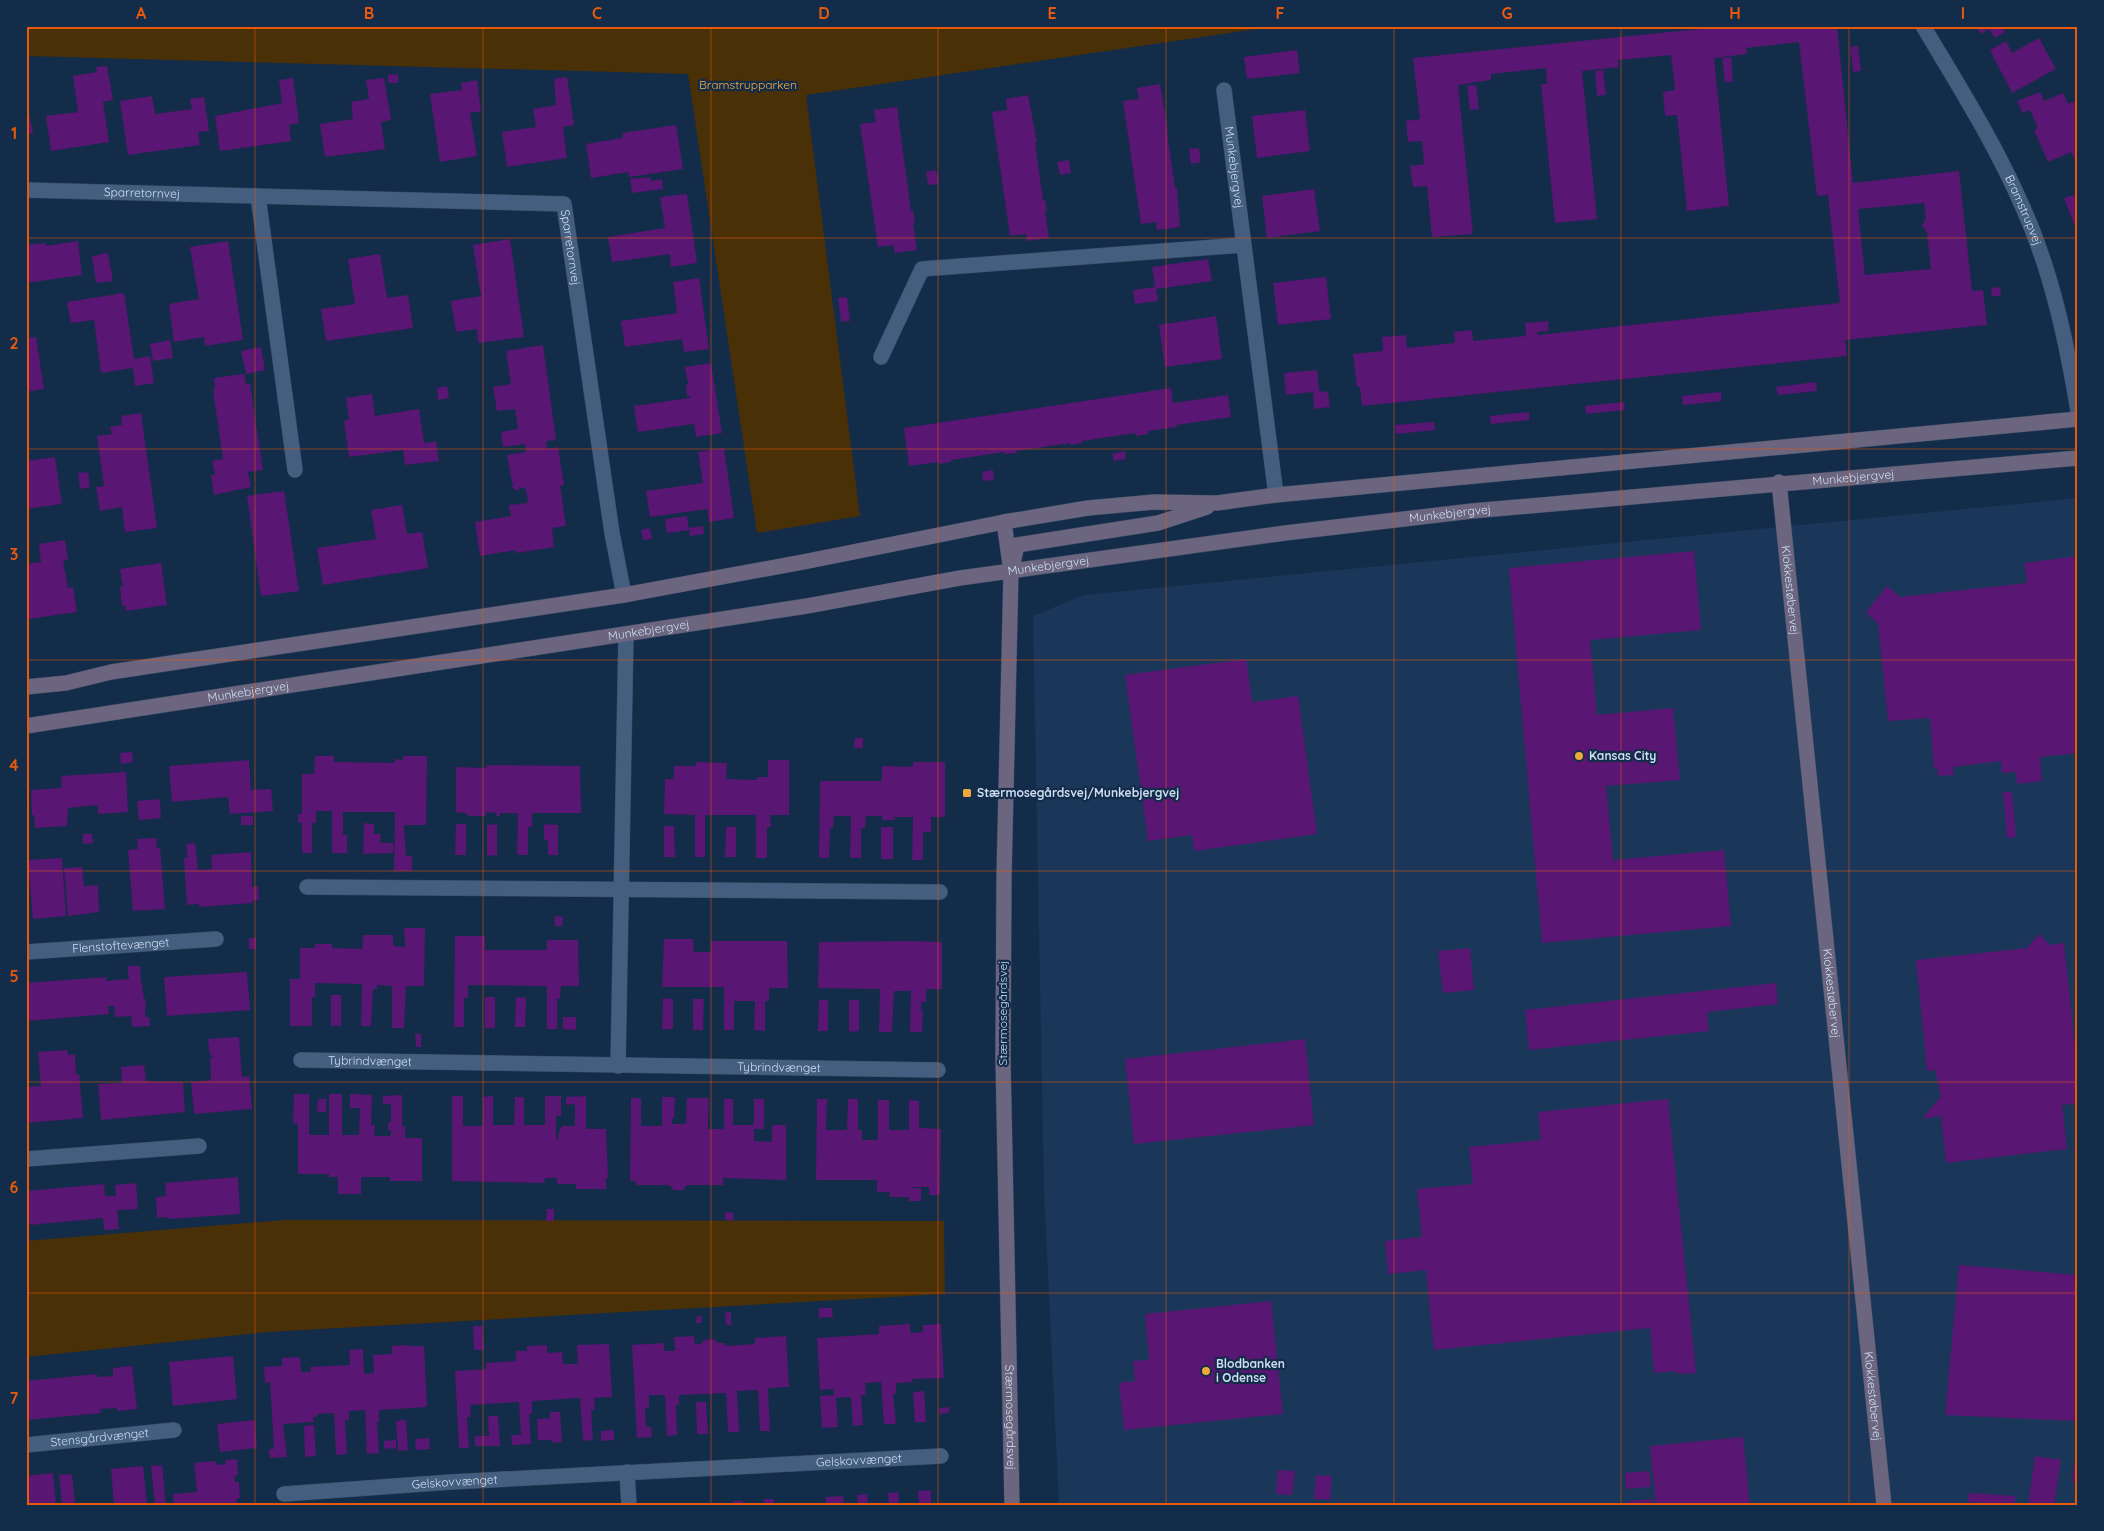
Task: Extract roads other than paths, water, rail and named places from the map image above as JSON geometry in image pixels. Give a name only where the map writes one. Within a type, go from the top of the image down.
[{"type":"street","name":"Bramstrupvej","points":[[1923,26],[1983,127],[2024,210],[2046,272],[2071,370],[2078,412]]},
{"type":"street","name":"Munkebjergvej","points":[[1224,90],[1276,495]]},
{"type":"street","name":"Sparretornvej","points":[[26,190],[564,204],[612,533],[624,595]]},
{"type":"street","points":[[258,196],[296,470]]},
{"type":"street","points":[[881,357],[922,269],[1243,245]]},
{"type":"street","points":[[26,687],[66,683],[111,672],[624,595],[1004,522],[1088,508],[1154,502],[1218,503],[1276,495],[2078,419]]},
{"type":"street","name":"Munkebjergvej","points":[[26,726],[626,634],[1011,571],[1285,533],[1472,510],[1779,482],[2078,458]]},
{"type":"street","name":"Klokkestøbervej","points":[[1779,482],[1884,1505]]},
{"type":"street","points":[[1011,571],[1017,546],[1158,524],[1218,503]]},
{"type":"street","name":"Stærmosegårdsvej","points":[[1004,522],[1011,571],[1004,878],[1003,1059],[1012,1505]]},
{"type":"street","points":[[618,1066],[626,634]]},
{"type":"street","points":[[307,886],[940,892]]},
{"type":"street","name":"Flenstoftevænget","points":[[26,952],[216,939]]},
{"type":"street","name":"Tybrindvænget","points":[[301,1060],[938,1070]]},
{"type":"street","points":[[26,1159],[200,1146]]},
{"type":"street","name":"Stensgårdvænget","points":[[26,1445],[174,1430]]},
{"type":"street","name":"Gelskovvænget","points":[[284,1494],[627,1472],[942,1456]]},
{"type":"street","points":[[627,1472],[629,1505]]},
{"type":"place","name":"Kansas City","points":[[1579,756]]},
{"type":"place","name":"Stærmosegårdsvej/Munkebjergvej","points":[[967,793]]},
{"type":"place","name":"Blodbanken i Odense","points":[[1206,1371]]},
{"type":"park label","name":"Bramstrupparken","points":[[748,85]]}]
